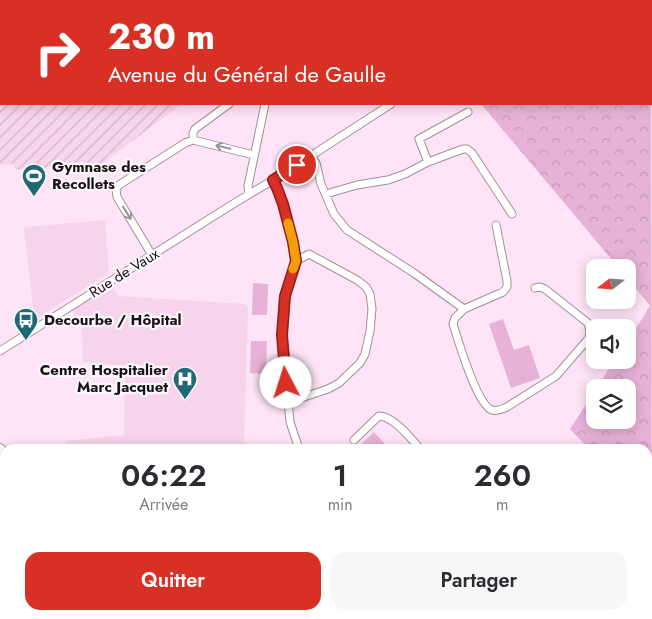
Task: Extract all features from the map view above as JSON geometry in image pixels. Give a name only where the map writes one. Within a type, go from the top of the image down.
[{"type":"street","points":[[193,140],[195,129],[228,105]]},
{"type":"street","points":[[249,194],[248,186],[265,105]]},
{"type":"street","name":"Rue de Vaux","points":[[0,351],[389,105]]},
{"type":"street","points":[[428,162],[419,139],[468,112]]},
{"type":"street","points":[[152,255],[117,197],[116,189],[119,185],[185,143],[193,140],[254,155]]},
{"type":"street","points":[[326,194],[388,180],[405,174],[428,162],[467,149],[472,153],[512,214]]},
{"type":"street","points":[[311,156],[316,163],[334,214],[347,230],[414,273],[464,309]]},
{"type":"street","points":[[273,180],[283,204],[296,261],[285,296],[282,335],[290,422],[297,444]]},
{"type":"street","points":[[496,225],[508,281],[507,287],[503,292],[464,309],[455,318],[453,324],[466,365],[484,404],[491,410],[498,411],[507,407],[556,376],[589,338],[588,323],[545,289],[535,288]]},
{"type":"street","points":[[288,399],[301,398],[328,389],[339,383],[360,363],[365,354],[372,309],[370,294],[366,287],[357,280],[309,254],[296,261]]},
{"type":"street","points":[[354,440],[379,416],[384,416],[392,420],[415,444]]},
{"type":"shaded area","points":[[0,105],[181,105],[103,163],[15,170],[14,164],[0,165]]},
{"type":"shaded area","points":[[105,220],[109,273],[38,318],[34,317],[24,227]]},
{"type":"shaded area","name":"Centre Hospitalier Marc Jacquet","points":[[112,286],[118,296],[245,304],[248,307],[244,444],[66,444],[65,441],[124,435],[125,366],[83,362],[82,328],[72,310]]},
{"type":"green space","points":[[482,105],[651,105],[652,444],[584,444],[570,429],[586,405],[586,429],[636,429],[636,379],[602,379],[609,369],[636,369],[636,328],[650,306],[636,289],[636,259],[611,259]]},
{"type":"green space","points":[[253,283],[268,284],[267,315],[252,315]]},
{"type":"green space","points":[[503,319],[514,350],[529,345],[540,378],[511,388],[489,324]]},
{"type":"green space","points":[[251,341],[267,341],[266,374],[250,373]]},
{"type":"green space","points":[[374,432],[385,444],[361,444]]},
{"type":"slow traffic","points":[[288,223],[296,261],[293,269]]},
{"type":"place","name":"Gymnase des Recollets","points":[[34,197]]},
{"type":"place","name":"Decourbe / Hôpital","points":[[26,341]]},
{"type":"place","name":"Centre Hospitalier Marc Jacquet","points":[[185,400]]},
{"type":"route","points":[[286,383],[282,335],[285,296],[296,261],[283,204],[273,180],[297,165]]}]
